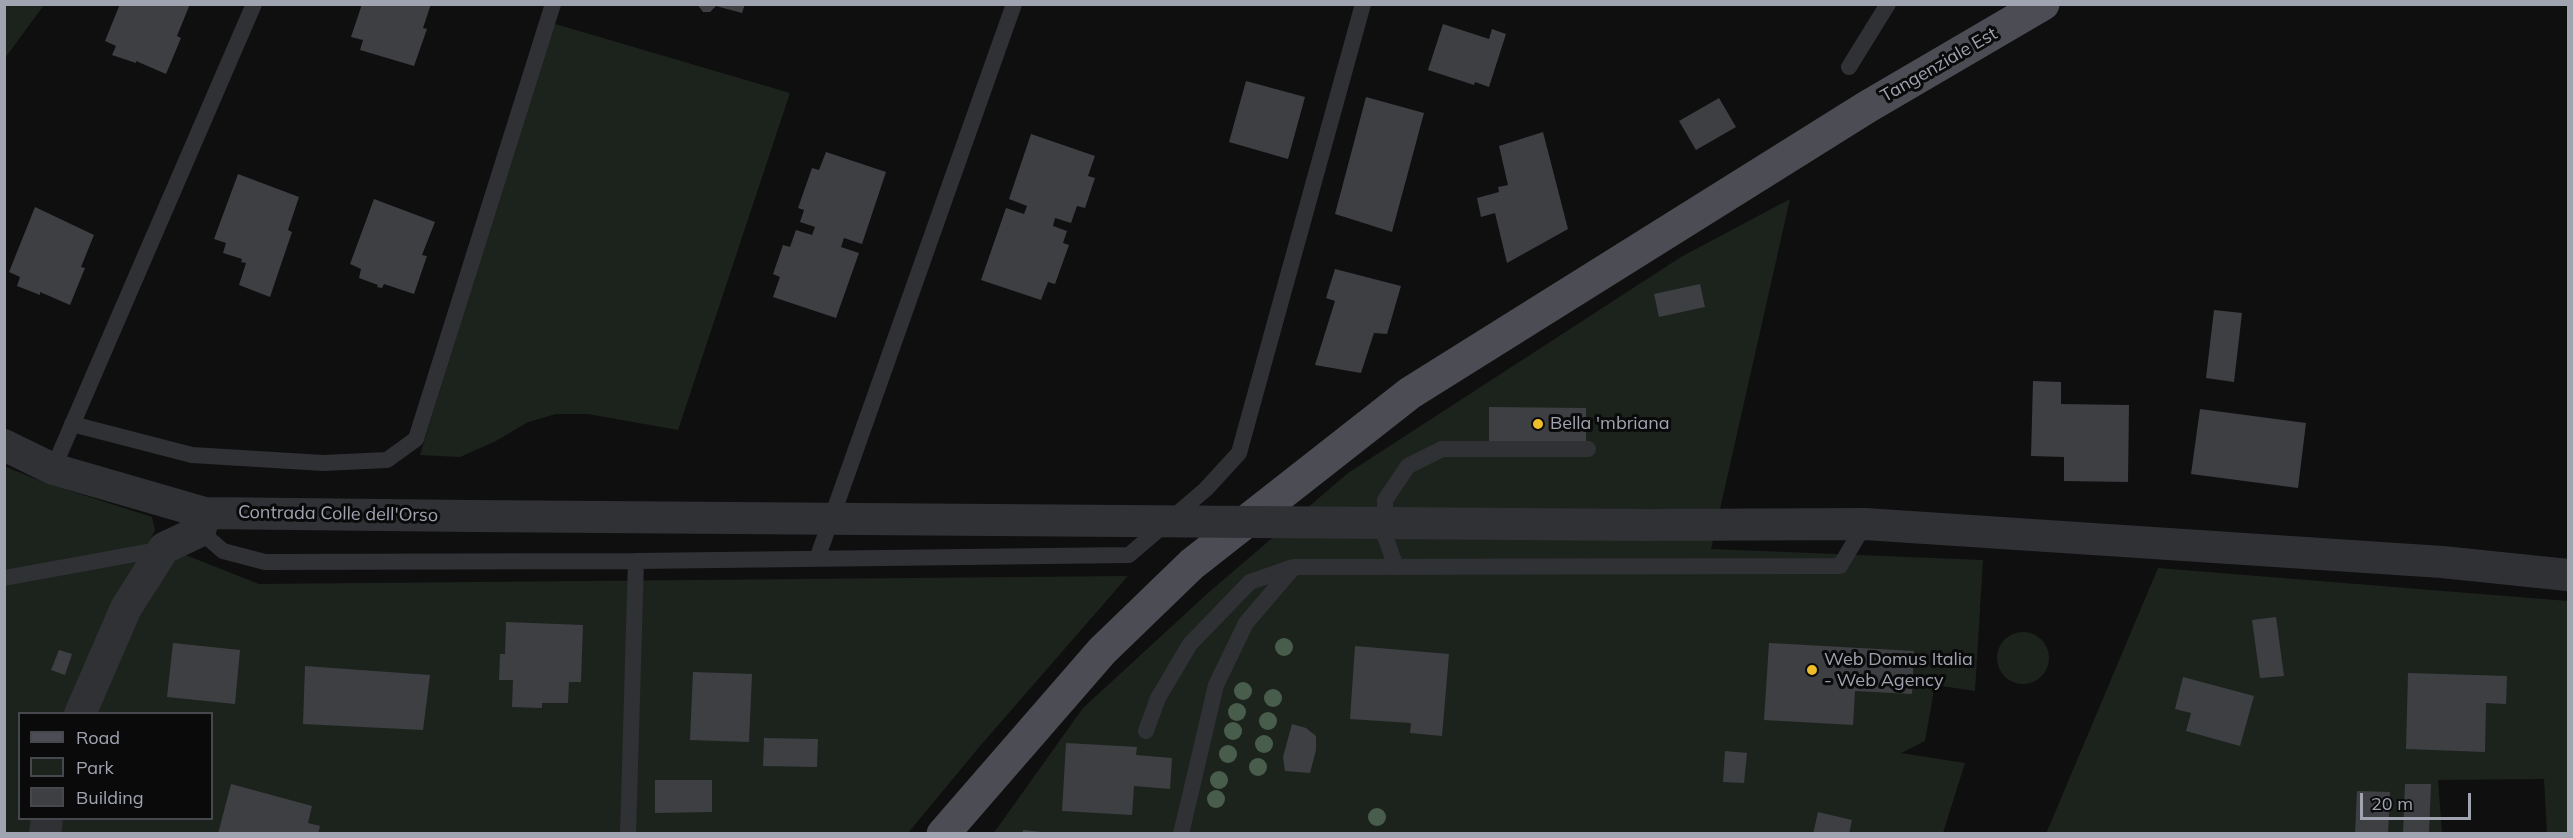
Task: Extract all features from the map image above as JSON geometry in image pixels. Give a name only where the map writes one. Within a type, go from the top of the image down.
[{"type":"main road","name":"Tangenziale Est","points":[[943,834],[1102,651],[1192,564],[1410,393],[1867,106],[2043,4]]},
{"type":"street","name":"Contrada Colle dell'Orso","points":[[4,445],[53,468],[203,522],[471,516],[1646,525],[1865,524],[2431,562],[2568,575]]},
{"type":"street","name":"Contrada Colle dell'Orso","points":[[164,548],[203,522]]},
{"type":"street","points":[[81,712],[126,608],[164,548]]},
{"type":"lane","points":[[53,468],[254,4]]},
{"type":"lane","points":[[72,424],[192,455],[323,464],[387,460],[416,439],[553,4]]},
{"type":"lane","points":[[817,559],[1014,4]]},
{"type":"lane","points":[[203,522],[223,550],[265,562],[636,561],[1129,555],[1206,489],[1239,453],[1363,4]]},
{"type":"lane","points":[[1849,67],[1888,4]]},
{"type":"lane","points":[[1396,567],[1385,536],[1385,500],[1408,466],[1442,449],[1588,449]]},
{"type":"lane","points":[[1146,731],[1158,698],[1190,644],[1250,582],[1293,567],[1840,566],[1865,524]]},
{"type":"lane","points":[[4,578],[164,548]]},
{"type":"lane","points":[[628,834],[636,561]]},
{"type":"lane","points":[[1181,834],[1216,685],[1246,623],[1293,567]]},
{"type":"green space","points":[[4,5],[44,5],[5,58]]},
{"type":"green space","points":[[552,23],[790,93],[678,430],[588,414],[556,414],[528,422],[496,441],[460,457],[420,455]]},
{"type":"green space","points":[[1790,199],[1711,549],[1983,560],[1975,691],[1935,685],[1925,741],[1901,753],[1965,763],[1943,833],[993,834],[1083,708],[1208,593],[1348,473],[1681,257]]},
{"type":"green space","points":[[4,466],[43,482],[152,517],[155,530],[150,541],[259,584],[1128,576],[980,746],[908,833],[5,833]]},
{"type":"green space","points":[[2158,568],[2568,601],[2568,833],[2547,833],[2544,779],[2438,780],[2442,833],[2046,834]]},
{"type":"green space","points":[[2018,632],[2028,632],[2038,636],[2045,643],[2049,658],[2045,673],[2038,680],[2028,684],[2018,684],[2008,680],[2001,673],[1997,663],[1997,653],[2001,643],[2008,636]]},
{"type":"building","points":[[120,4],[190,4],[177,36],[181,38],[166,74],[136,61],[136,63],[112,55],[116,46],[105,41]]},
{"type":"building","points":[[362,4],[431,4],[423,28],[427,29],[414,66],[360,50],[363,40],[351,37]]},
{"type":"building","points":[[697,4],[745,4],[742,13],[716,6],[710,12],[703,12]]},
{"type":"building","points":[[1443,24],[1489,39],[1492,29],[1506,34],[1489,87],[1475,82],[1474,85],[1428,70]]},
{"type":"building","points":[[1246,81],[1305,97],[1288,159],[1229,142]]},
{"type":"building","points":[[1366,97],[1424,113],[1392,232],[1335,214]]},
{"type":"building","points":[[1719,98],[1736,127],[1696,150],[1679,121]]},
{"type":"building","points":[[1543,132],[1568,229],[1507,263],[1495,213],[1481,217],[1477,198],[1499,192],[1498,187],[1508,185],[1499,146]]},
{"type":"building","points":[[1031,134],[1095,156],[1088,176],[1095,178],[1085,208],[1077,206],[1071,223],[1055,218],[1053,226],[1067,231],[1063,243],[1069,245],[1055,284],[1048,282],[1041,300],[981,280],[1006,208],[1024,214],[1027,206],[1009,199]]},
{"type":"building","points":[[826,152],[886,172],[862,244],[844,238],[841,247],[859,253],[836,318],[773,297],[780,277],[773,274],[783,245],[790,247],[796,230],[812,235],[815,227],[800,222],[804,210],[798,208],[812,168],[819,170]]},
{"type":"building","points":[[238,174],[299,197],[288,230],[292,232],[270,297],[239,285],[246,263],[241,262],[242,259],[223,253],[226,243],[214,239]]},
{"type":"building","points":[[374,199],[435,222],[422,255],[427,256],[414,294],[384,284],[382,288],[377,287],[378,285],[359,278],[361,269],[350,264]]},
{"type":"building","points":[[35,207],[94,235],[81,267],[85,268],[70,305],[40,292],[40,295],[17,286],[20,277],[9,272]]},
{"type":"building","points":[[1335,269],[1401,286],[1387,334],[1374,333],[1361,373],[1315,365],[1335,301],[1326,298]]},
{"type":"building","points":[[1700,284],[1705,307],[1659,317],[1654,294]]},
{"type":"building","points":[[2214,310],[2242,313],[2234,382],[2206,378]]},
{"type":"building","points":[[2033,381],[2061,382],[2061,404],[2129,405],[2128,482],[2064,481],[2064,457],[2031,456]]},
{"type":"building","name":"Bella 'mbriana","points":[[1489,407],[1586,408],[1586,441],[1489,441]]},
{"type":"building","points":[[2200,409],[2306,423],[2298,488],[2191,474]]},
{"type":"building","points":[[2276,617],[2284,676],[2260,678],[2252,620]]},
{"type":"building","points":[[506,622],[583,625],[581,682],[569,682],[568,703],[542,703],[542,708],[512,707],[513,680],[499,680],[500,654],[505,654]]},
{"type":"building","points":[[173,643],[240,650],[235,704],[167,697]]},
{"type":"building","name":"Web Domus Italia - Web Agency","points":[[1769,643],[1914,651],[1912,694],[1855,691],[1853,725],[1764,720]]},
{"type":"building","points":[[1355,646],[1449,654],[1442,736],[1410,733],[1411,723],[1350,719]]},
{"type":"building","points":[[59,650],[72,654],[65,675],[51,670]]},
{"type":"building","points":[[305,666],[430,675],[423,730],[303,724]]},
{"type":"building","points":[[693,672],[752,674],[749,742],[690,740]]},
{"type":"building","points":[[2408,673],[2507,676],[2506,704],[2486,703],[2485,752],[2406,749]]},
{"type":"building","points":[[2183,677],[2254,696],[2240,746],[2186,731],[2191,713],[2175,709]]},
{"type":"building","points":[[1292,724],[1306,728],[1316,736],[1316,750],[1310,773],[1285,771],[1283,757]]},
{"type":"building","points":[[764,738],[818,739],[817,767],[763,766]]},
{"type":"building","points":[[1066,743],[1137,747],[1136,755],[1172,758],[1170,789],[1134,786],[1132,815],[1062,811]]},
{"type":"building","points":[[1725,751],[1747,753],[1744,783],[1723,782]]},
{"type":"building","points":[[655,780],[712,780],[712,812],[655,813]]},
{"type":"building","points":[[231,784],[312,806],[308,823],[320,826],[318,834],[218,834]]},
{"type":"building","points":[[2405,784],[2431,784],[2429,834],[2403,834]]},
{"type":"building","points":[[2357,791],[2390,792],[2388,834],[2355,834]]},
{"type":"building","points":[[1818,812],[1852,820],[1849,834],[1813,834]]},
{"type":"building","points":[[1023,830],[1042,832],[1042,834],[1022,834]]},
{"type":"place","name":"Bella 'mbriana","points":[[1538,424]]},
{"type":"place","name":"Web Domus Italia - Web Agency","points":[[1812,670]]}]
